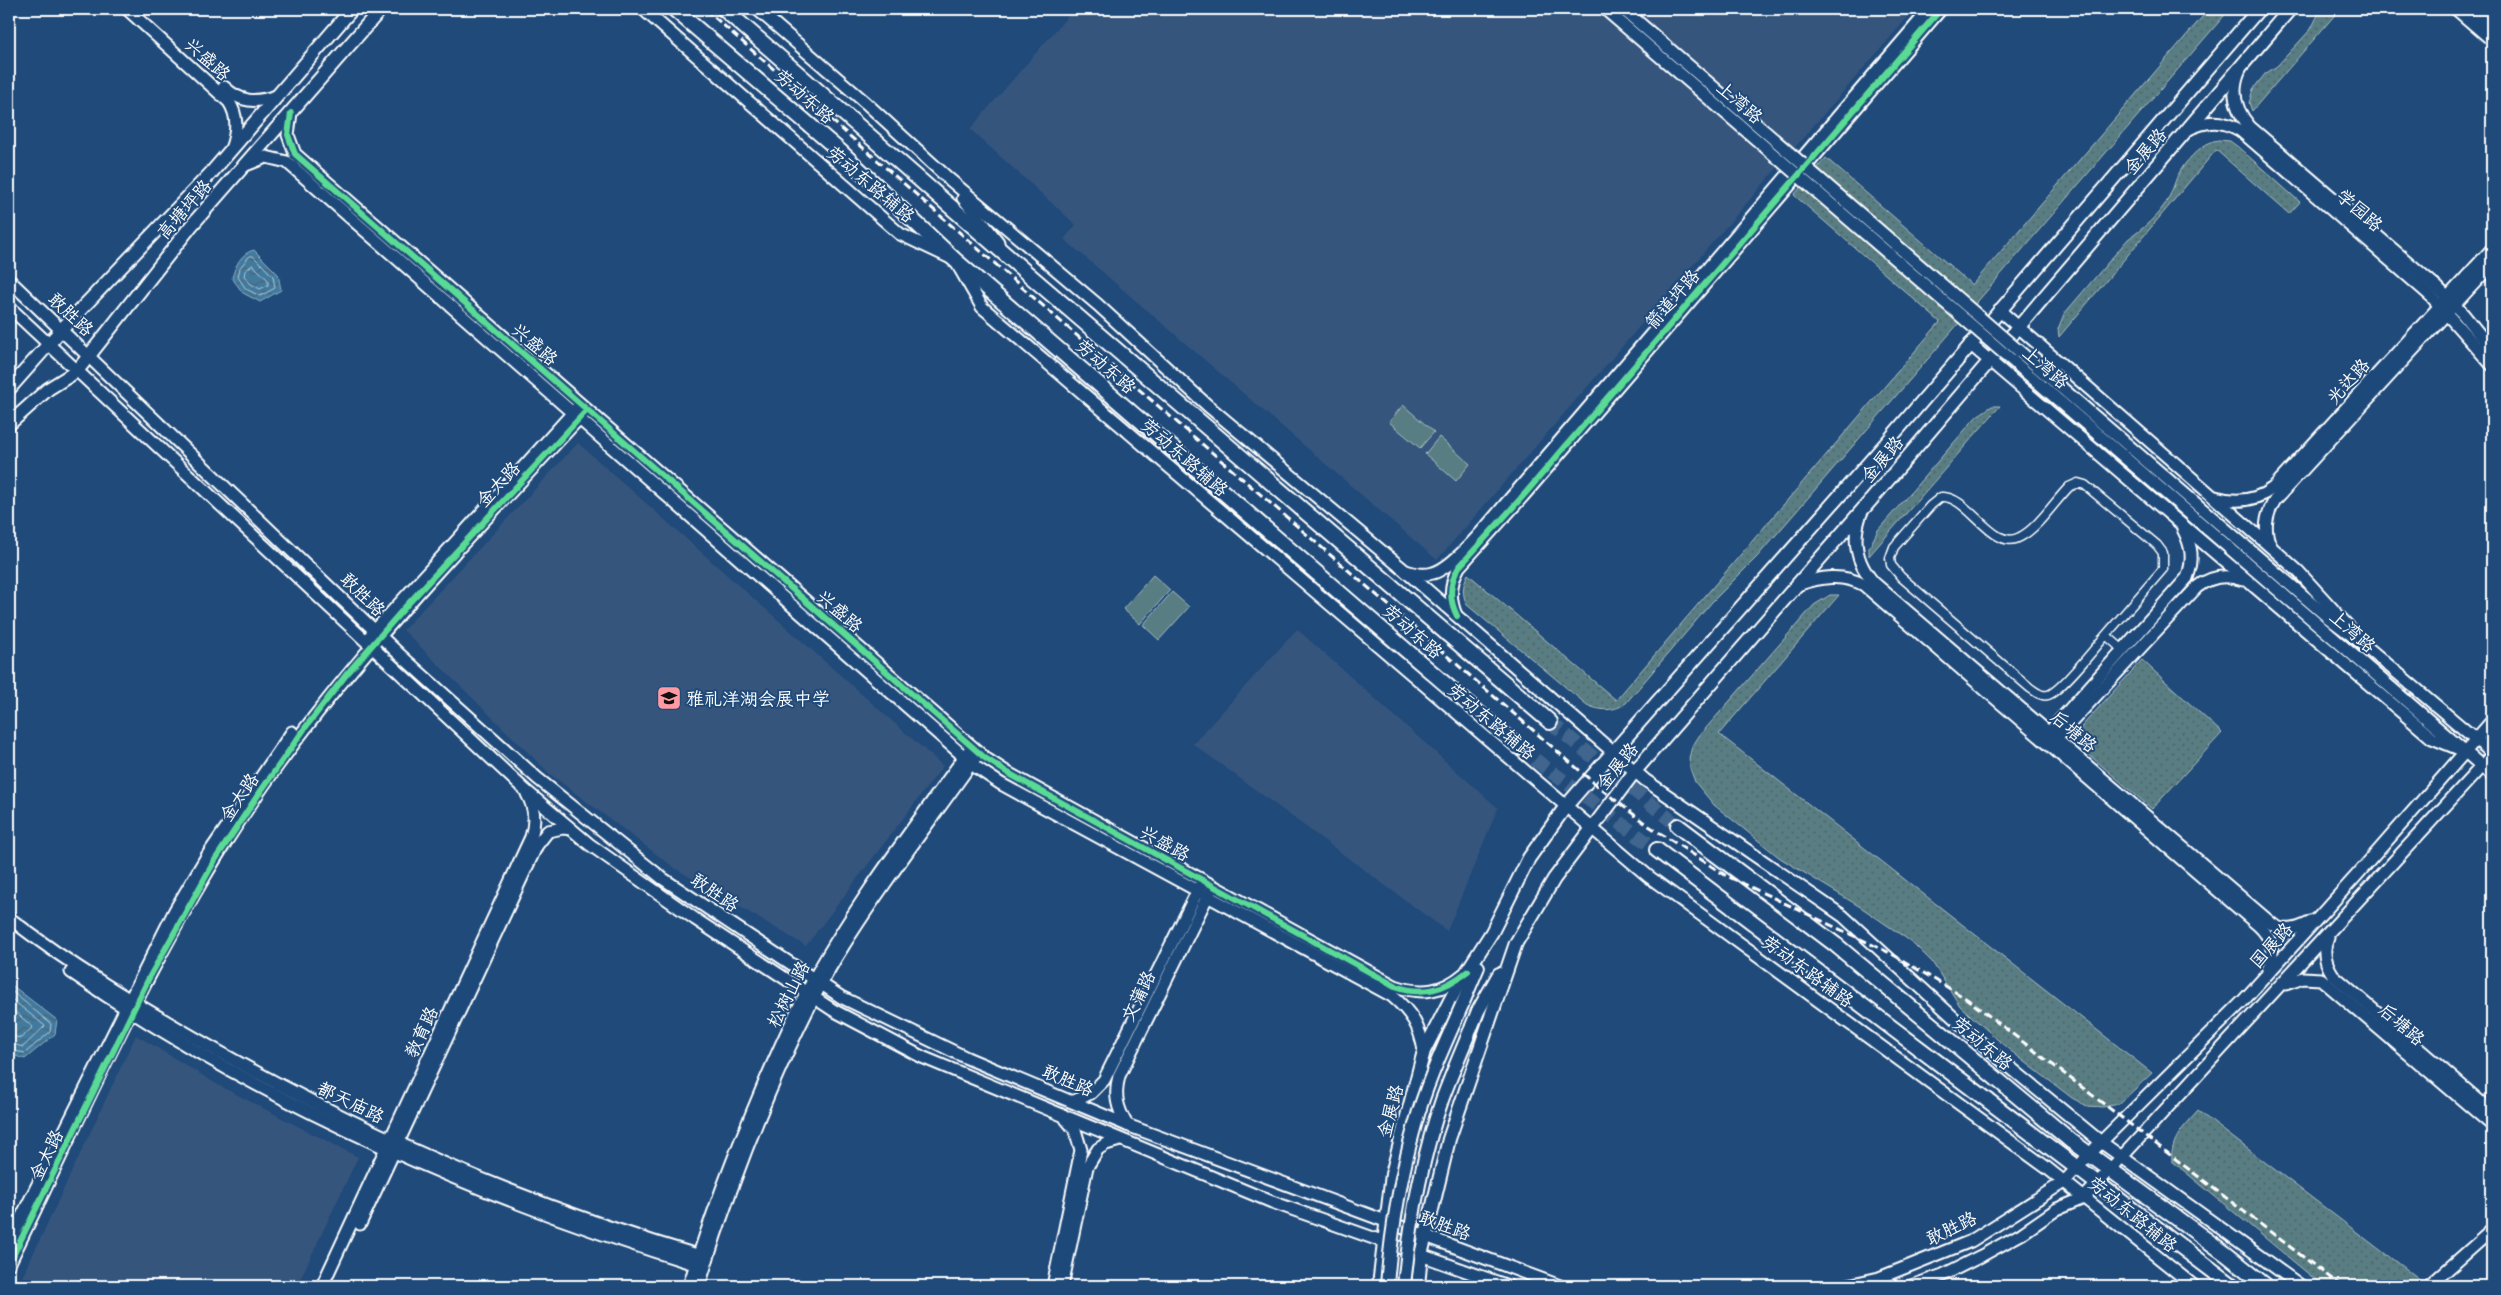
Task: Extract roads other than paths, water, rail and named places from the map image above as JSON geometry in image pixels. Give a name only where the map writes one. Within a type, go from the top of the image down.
[{"type":"highway","name":"劳动东路","points":[[674,9],[841,152],[955,260],[1518,747]]},
{"type":"highway","name":"劳动东路","points":[[724,9],[1013,261],[1550,722]]},
{"type":"highway","name":"劳动东路","points":[[1678,826],[1836,945],[2091,1155],[2226,1254],[2266,1286]]},
{"type":"highway","points":[[1657,850],[2233,1286]]},
{"type":"main road","name":"高塘坪路","points":[[9,389],[62,329],[231,149],[352,9]]},
{"type":"main road","name":"高塘坪路","points":[[9,424],[48,389],[77,371],[191,226],[381,9]]},
{"type":"main road","name":"金展路","points":[[1387,1286],[1397,1202],[1414,1126],[1442,1051],[1492,932],[1529,858],[1566,806],[2000,310],[2259,9]]},
{"type":"main road","name":"金展路","points":[[1404,1286],[1414,1211],[1431,1135],[1442,1100],[1478,1011],[1554,878],[1634,771],[1863,509],[2290,9]]},
{"type":"main road","name":"金展路","points":[[1379,1286],[1382,1240],[1392,1174],[1424,1051],[1492,932]]},
{"type":"main road","name":"金展路","points":[[1418,1286],[1421,1255],[1427,1237],[1449,1139],[1516,943]]},
{"type":"street","name":"兴盛路","points":[[127,9],[229,102],[236,118],[235,135],[231,149]]},
{"type":"street","name":"兴盛路","points":[[137,9],[234,96],[252,102],[277,96]]},
{"type":"street","name":"劳动东路辅路","points":[[642,9],[900,234],[955,260],[982,307],[1648,876],[2064,1182],[2194,1286]]},
{"type":"street","name":"劳动东路辅路","points":[[757,9],[866,103],[948,179],[1098,306],[1207,405],[1403,569],[1634,771],[1843,916],[1989,1050],[2101,1142],[2301,1286]]},
{"type":"street","name":"上湾路","points":[[1605,9],[2098,427],[2329,618],[2362,643],[2492,754]]},
{"type":"street","name":"上湾路","points":[[1623,9],[2492,775]]},
{"type":"street","name":"箭道坪路","points":[[1403,569],[1422,575],[1433,573],[1453,562],[1517,491],[1930,9]]},
{"type":"street","name":"箭道坪路","points":[[1457,616],[1451,598],[1454,575],[1459,567],[1529,489],[1941,9]]},
{"type":"street","points":[[2456,9],[2492,40]]},
{"type":"street","points":[[2470,9],[2492,28]]},
{"type":"street","name":"学园路","points":[[2242,65],[2236,78],[2234,92],[2237,108],[2245,121],[2258,135],[2448,305],[2492,350]]},
{"type":"street","name":"兴盛路","points":[[291,113],[288,135],[294,154],[968,760],[1001,784],[1395,986],[1421,992],[1432,991],[1454,982],[1468,971]]},
{"type":"street","name":"学园路","points":[[2185,131],[2204,122],[2231,125],[2241,131],[2448,305],[2492,365]]},
{"type":"street","name":"兴盛路","points":[[246,164],[266,157],[287,162],[975,750],[1008,773],[1392,996],[1413,1016],[1421,1031],[1424,1051]]},
{"type":"street","points":[[948,179],[1013,261]]},
{"type":"street","name":"光达路","points":[[2272,548],[2266,529],[2270,509],[2275,500],[2448,305],[2492,249]]},
{"type":"street","name":"光达路","points":[[2212,496],[2225,500],[2241,500],[2262,496],[2274,488],[2448,305],[2492,264]]},
{"type":"street","name":"敢胜路","points":[[9,280],[377,633],[537,778],[648,867],[841,997],[903,1029],[1127,1125],[1560,1286]]},
{"type":"street","name":"敢胜路","points":[[9,307],[525,790],[571,829],[694,919],[810,995],[833,1010],[922,1056],[1120,1140],[1272,1202],[1508,1286]]},
{"type":"street","name":"上湾路","points":[[2000,310],[2298,571],[2362,643]]},
{"type":"street","name":"上湾路","points":[[1970,344],[2432,738],[2464,751]]},
{"type":"street","name":"金太路","points":[[9,1264],[175,910],[207,856],[298,724],[367,644],[580,411]]},
{"type":"street","points":[[2078,483],[2085,485],[2157,545],[2163,552],[2165,562],[2164,569],[2106,635],[2060,687],[2049,695],[2043,695],[2030,688],[1901,577],[1891,565],[1891,552],[1930,505],[1941,497],[1953,498],[1998,536],[2010,540],[2017,539],[2028,531],[2069,486],[2078,483]]},
{"type":"street","name":"后塘路","points":[[1863,509],[1858,524],[1856,543],[1858,560],[1868,576],[2265,932],[2272,949],[2266,976]]},
{"type":"street","points":[[2050,739],[2123,650],[2187,578],[2192,558],[2191,547],[2179,523]]},
{"type":"street","points":[[2050,739],[2196,587],[2219,576],[2234,577],[2249,583]]},
{"type":"street","name":"后塘路","points":[[1797,585],[1834,577],[1855,580],[1864,585],[2272,924],[2279,929],[2295,929],[2321,916]]},
{"type":"street","points":[[2106,635],[2123,650]]},
{"type":"street","name":"国展路","points":[[2064,1182],[2101,1142],[2266,976],[2492,721]]},
{"type":"street","name":"松树山路","points":[[698,1286],[702,1261],[744,1130],[810,995],[975,750]]},
{"type":"street","name":"国展路","points":[[2084,1198],[2280,987],[2492,754]]},
{"type":"street","name":"教育路","points":[[331,1286],[531,836],[534,827],[534,808],[525,790]]},
{"type":"street","name":"教育路","points":[[322,1286],[392,1146],[537,845],[548,831],[563,828],[571,829]]},
{"type":"street","name":"文蒲路","points":[[1074,1101],[1091,1093],[1104,1080],[1205,888]]},
{"type":"street","name":"文蒲路","points":[[1127,1125],[1116,1101],[1118,1076],[1205,888]]},
{"type":"street","name":"都天庙路","points":[[9,918],[131,1005]]},
{"type":"street","name":"都天庙路","points":[[9,927],[131,1005],[392,1146],[702,1261]]},
{"type":"street","name":"后塘路","points":[[2334,928],[2324,947],[2326,963],[2333,975],[2492,1112]]},
{"type":"street","name":"后塘路","points":[[2280,987],[2295,979],[2313,977],[2321,979],[2492,1125]]},
{"type":"street","name":"金太路","points":[[9,1242],[131,1005]]},
{"type":"street","points":[[1053,1286],[1081,1150],[1075,1130],[1065,1117]]},
{"type":"street","points":[[1062,1286],[1087,1167],[1098,1149],[1106,1144],[1120,1140]]},
{"type":"street","name":"敢胜路","points":[[1844,1286],[1879,1278],[1971,1241],[2064,1182]]},
{"type":"street","points":[[1912,1286],[1943,1275],[1981,1256],[2021,1234],[2057,1209],[2084,1198]]},
{"type":"street","points":[[2428,1286],[2492,1230]]},
{"type":"street","points":[[2436,1286],[2492,1236]]},
{"type":"street","name":"松树山路","points":[[689,1286],[702,1261]]},
{"type":"water","points":[[254,250],[278,274],[281,290],[260,302],[243,293],[232,278],[242,257]]},
{"type":"water","points":[[9,983],[57,1020],[55,1034],[25,1059],[9,1054]]},
{"type":"tunnel","points":[[1550,722],[1678,826]]},
{"type":"tunnel","points":[[1518,747],[1657,850]]},
{"type":"railway","points":[[705,9],[1090,347],[1601,789],[1646,824],[1725,875],[1892,954],[1967,999],[2341,1286]]},
{"type":"place","name":"雅礼洋湖会展中学","points":[[669,698]]}]
